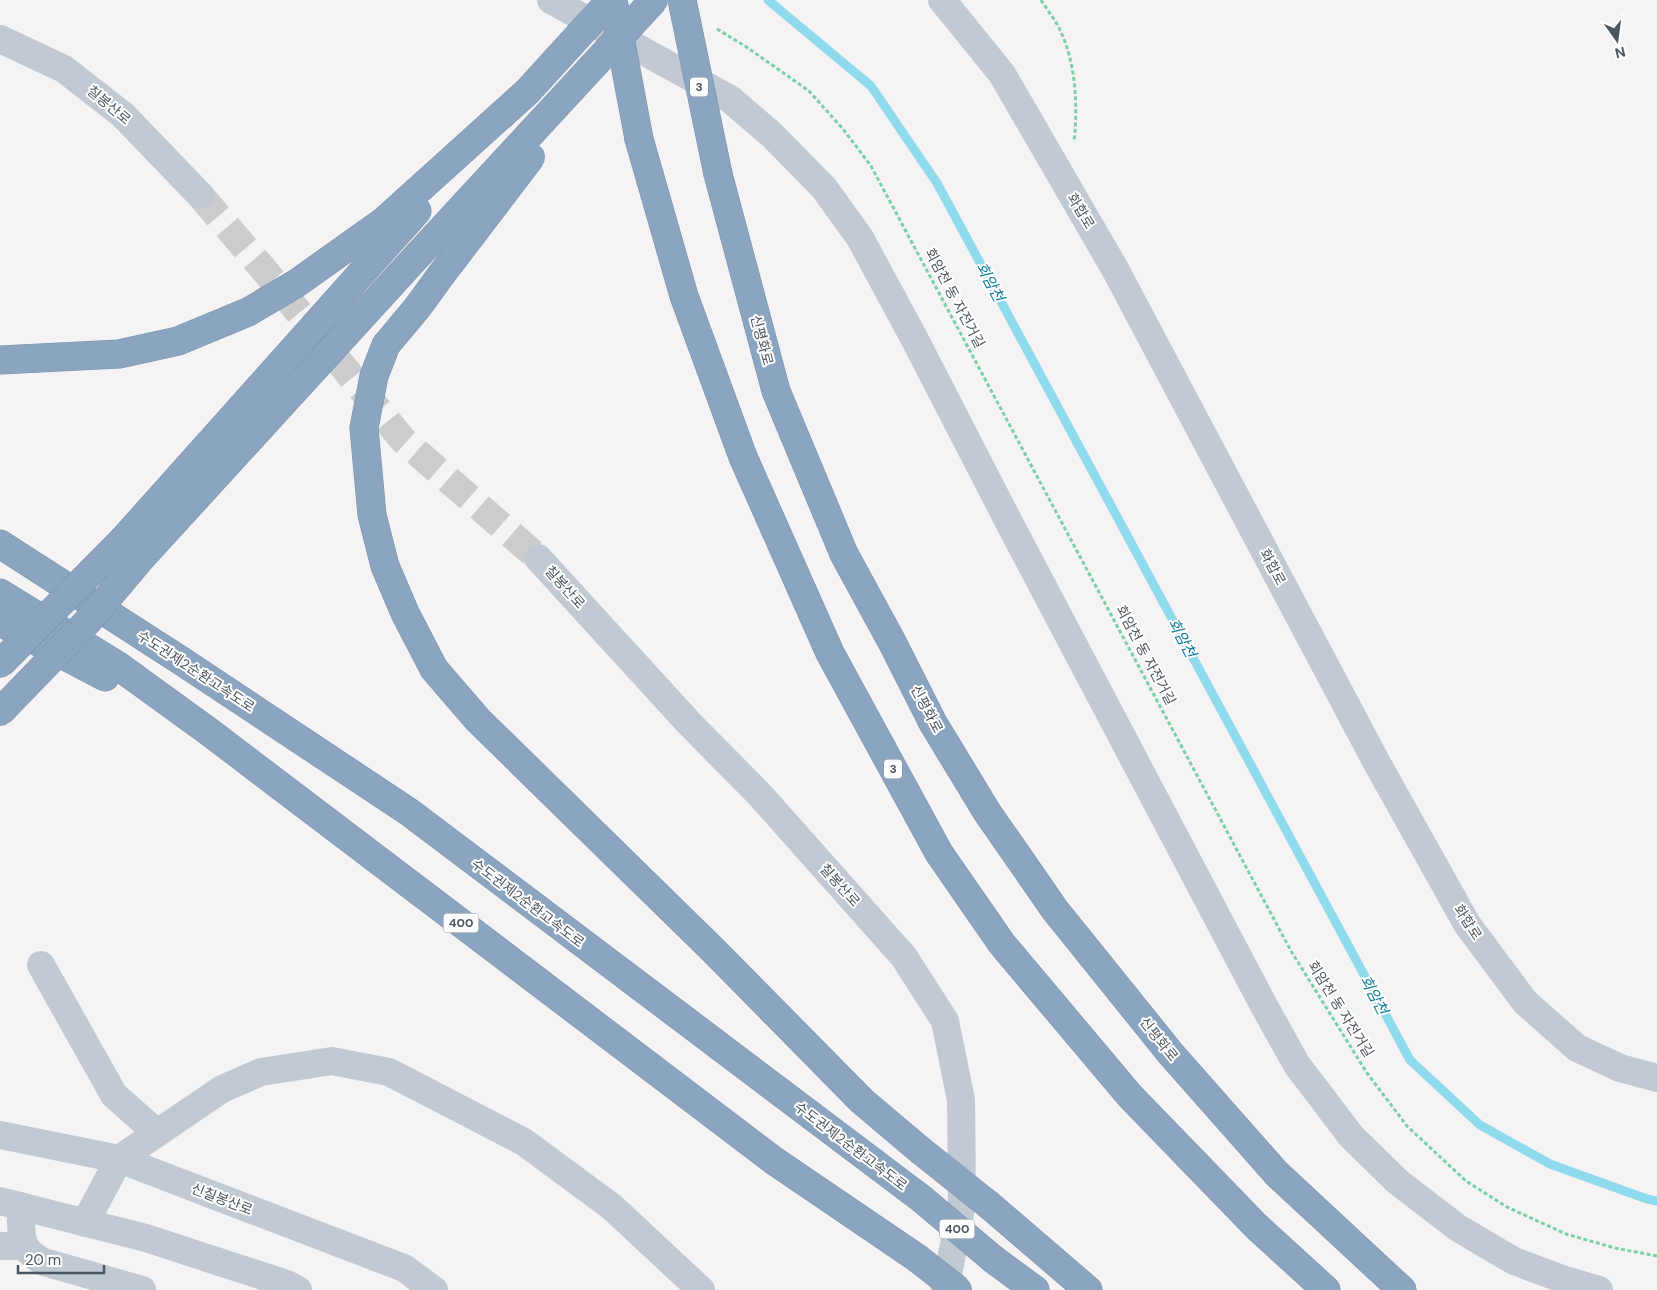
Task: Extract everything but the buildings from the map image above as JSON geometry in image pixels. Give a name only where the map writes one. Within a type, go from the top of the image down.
[{"type":"highway","points":[[0,712],[88,621],[132,548],[391,227],[527,92],[612,0]]},
{"type":"highway","name":"3","points":[[612,0],[639,139],[684,296],[743,457],[830,653],[939,853],[1002,944],[1130,1096],[1256,1226],[1326,1290]]},
{"type":"highway","points":[[0,664],[132,548],[380,298],[654,0]]},
{"type":"highway","name":"신평화로","points":[[682,0],[718,174],[776,391],[844,554],[933,723],[987,812],[1055,910],[1171,1054],[1277,1174],[1402,1290]]},
{"type":"highway","points":[[631,26],[417,308],[386,345],[374,376],[364,428],[372,515],[385,566],[405,613],[434,669],[478,720],[713,950],[862,1101],[989,1205],[1088,1290]]},
{"type":"highway","points":[[0,360],[119,354],[178,341],[256,308],[391,227]]},
{"type":"highway","name":"수도권제2순환고속도로","points":[[0,544],[409,812],[922,1199],[1034,1290]]},
{"type":"highway","name":"400","points":[[0,593],[117,664],[773,1160],[917,1258],[958,1290]]},
{"type":"highway","points":[[0,622],[208,731]]},
{"type":"street","points":[[551,0],[730,100],[772,134],[824,188],[860,238],[1268,1013],[1297,1065],[1351,1136],[1398,1182],[1458,1228],[1514,1261],[1565,1280],[1599,1290]]},
{"type":"street","name":"화합로","points":[[942,0],[1002,74],[1115,269],[1378,765],[1467,924],[1525,1002],[1577,1048],[1620,1068],[1657,1078]]},
{"type":"street","name":"칠봉산로","points":[[0,39],[64,69],[123,114],[200,195]]},
{"type":"street","name":"칠봉산로","points":[[538,558],[688,722],[760,795],[904,957],[944,1022],[961,1100],[962,1203],[946,1290]]},
{"type":"street","points":[[41,965],[114,1095],[157,1133]]},
{"type":"street","points":[[85,1222],[119,1159],[222,1089],[261,1072],[332,1061],[389,1072],[524,1142],[612,1207],[701,1290]]},
{"type":"street","name":"신칠봉산로","points":[[0,1135],[119,1159],[404,1268],[434,1290]]},
{"type":"street","points":[[142,1290],[44,1262],[12,1246],[10,1204],[146,1238],[287,1284],[298,1290]]},
{"type":"path","points":[[1041,0],[1060,29],[1069,56],[1075,96],[1073,150],[1061,176]]},
{"type":"path","name":"회암천 동 자전거길","points":[[714,28],[745,46],[809,91],[843,128],[872,166],[1291,951],[1367,1072],[1408,1126],[1466,1181],[1507,1207],[1566,1234],[1615,1248],[1657,1256]]},
{"type":"waterway","name":"회암천","points":[[768,0],[871,86],[937,183],[1410,1060],[1480,1125],[1550,1164],[1657,1201]]},
{"type":"tunnel","points":[[200,195],[265,271],[403,440],[538,558]]}]
